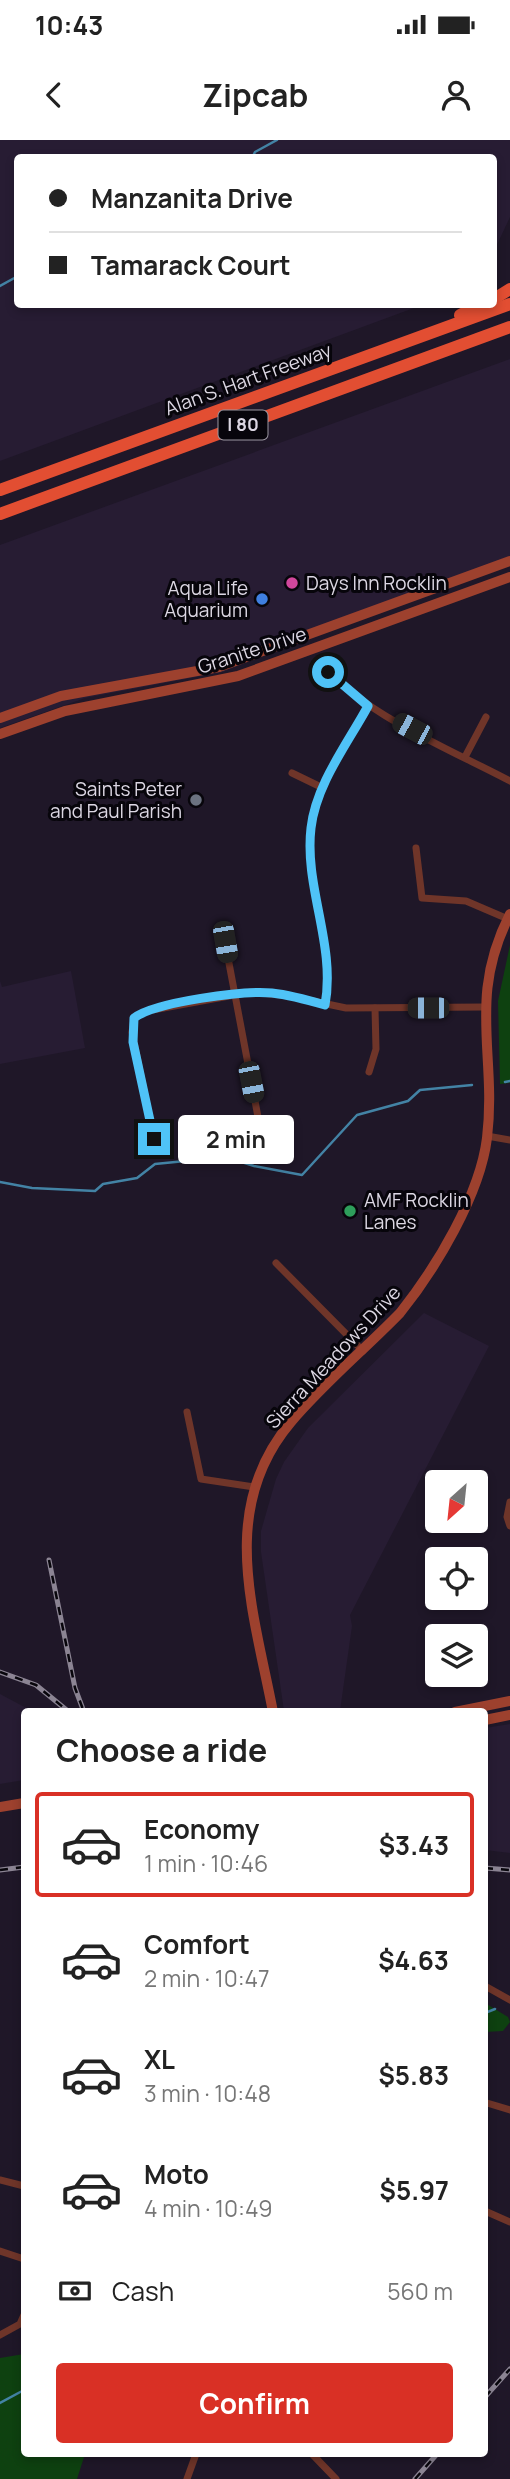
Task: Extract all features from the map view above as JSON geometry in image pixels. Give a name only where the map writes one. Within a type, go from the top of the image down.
[{"type":"highway","name":"Alan S. Hart Freeway","points":[[0,490],[510,304]]},
{"type":"highway","points":[[390,348],[473,308]]},
{"type":"highway","name":"I 80","points":[[0,513],[510,329]]},
{"type":"street","name":"Granite Drive","points":[[0,718],[61,696],[219,667],[510,561]]},
{"type":"street","name":"Granite Drive","points":[[0,734],[57,713],[238,676],[510,577]]},
{"type":"street","points":[[322,661],[341,685],[368,706],[510,781]]},
{"type":"street","points":[[325,1005],[328,961],[310,844],[313,815],[323,788],[368,706]]},
{"type":"street","points":[[465,757],[485,717]]},
{"type":"street","points":[[292,773],[323,788]]},
{"type":"street","points":[[416,848],[422,898],[466,901],[509,916]]},
{"type":"street","name":"Sierra Meadows Drive","points":[[272,1708],[247,1573],[247,1519],[254,1487],[268,1456],[291,1422],[400,1313],[432,1268],[475,1184],[487,1136],[484,1007],[491,959],[509,916]]},
{"type":"street","points":[[225,942],[261,1133]]},
{"type":"street","points":[[154,1139],[133,1042],[132,1023],[147,1011],[234,994],[271,993],[325,1005],[375,1008],[484,1007]]},
{"type":"street","points":[[369,1072],[376,1049],[375,1008]]},
{"type":"street","points":[[487,1136],[510,1140]]},
{"type":"street","points":[[276,1263],[363,1351]]},
{"type":"street","points":[[187,1412],[201,1479],[254,1487]]},
{"type":"street","points":[[510,1502],[506,1517],[510,1526]]},
{"type":"street","points":[[475,1708],[510,1701]]},
{"type":"street","points":[[488,1719],[510,1715]]},
{"type":"street","points":[[0,1807],[21,1804]]},
{"type":"street","points":[[488,1988],[510,2000]]},
{"type":"street","points":[[488,2103],[510,2110]]},
{"type":"street","points":[[0,2180],[21,2185]]},
{"type":"street","points":[[488,2212],[510,2222]]},
{"type":"street","points":[[0,2251],[21,2258]]},
{"type":"street","points":[[0,2335],[21,2322]]},
{"type":"street","points":[[187,2479],[195,2457]]},
{"type":"street","points":[[315,2457],[336,2479]]},
{"type":"shaded area","points":[[0,140],[510,140],[510,217],[497,245],[497,154],[14,154],[14,308],[414,308],[0,461]]},
{"type":"shaded area","points":[[510,359],[510,556],[223,672],[85,698],[0,728],[0,545]]},
{"type":"shaded area","points":[[71,971],[85,1048],[0,1064],[0,981],[2,987]]},
{"type":"shaded area","points":[[424,1313],[489,1346],[350,1615],[352,1626],[340,1708],[284,1708],[261,1552],[261,1531],[276,1479],[284,1462],[308,1428]]},
{"type":"shaded area","points":[[0,1694],[26,1708],[21,1708],[21,1780],[0,1784]]},
{"type":"shaded area","points":[[510,1724],[510,1853],[488,1850],[488,1728]]},
{"type":"green space","points":[[510,945],[510,1083],[500,1084],[498,1001]]},
{"type":"green space","points":[[488,2005],[508,2017],[510,2022],[503,2031],[488,2032]]},
{"type":"green space","points":[[21,2354],[21,2457],[84,2457],[77,2479],[0,2479],[0,2358]]},
{"type":"waterway","points":[[254,154],[277,140]]},
{"type":"waterway","points":[[0,286],[14,278]]},
{"type":"waterway","points":[[505,1082],[510,1081]]},
{"type":"waterway","points":[[0,1182],[32,1188],[95,1191],[103,1184],[137,1178],[155,1164],[226,1157],[254,1166],[302,1175],[357,1115],[408,1101],[420,1090],[472,1085]]},
{"type":"waterway","points":[[488,2012],[495,2009]]},
{"type":"waterway","points":[[0,2403],[21,2392]]},
{"type":"railway","points":[[49,1560],[75,1688],[82,1708]]},
{"type":"railway","points":[[0,1672],[36,1685],[64,1708]]},
{"type":"railway","points":[[0,1870],[21,1867]]},
{"type":"railway","points":[[488,1868],[510,1870]]},
{"type":"railway","points":[[488,2394],[510,2369]]},
{"type":"railway","points":[[415,2479],[434,2457]]},
{"type":"place","name":"Days Inn Rocklin","points":[[292,583]]},
{"type":"place","name":"Aqua Life Aquarium","points":[[262,599]]},
{"type":"place","name":"Saints Peter and Paul Parish","points":[[196,800]]},
{"type":"place","name":"AMF Rocklin Lanes","points":[[350,1211]]},
{"type":"route","points":[[154,1139],[146,1114],[133,1042],[132,1023],[139,1014],[155,1008],[248,993],[271,993],[325,1005],[328,961],[311,862],[311,827],[323,788],[368,706],[328,672]]}]
